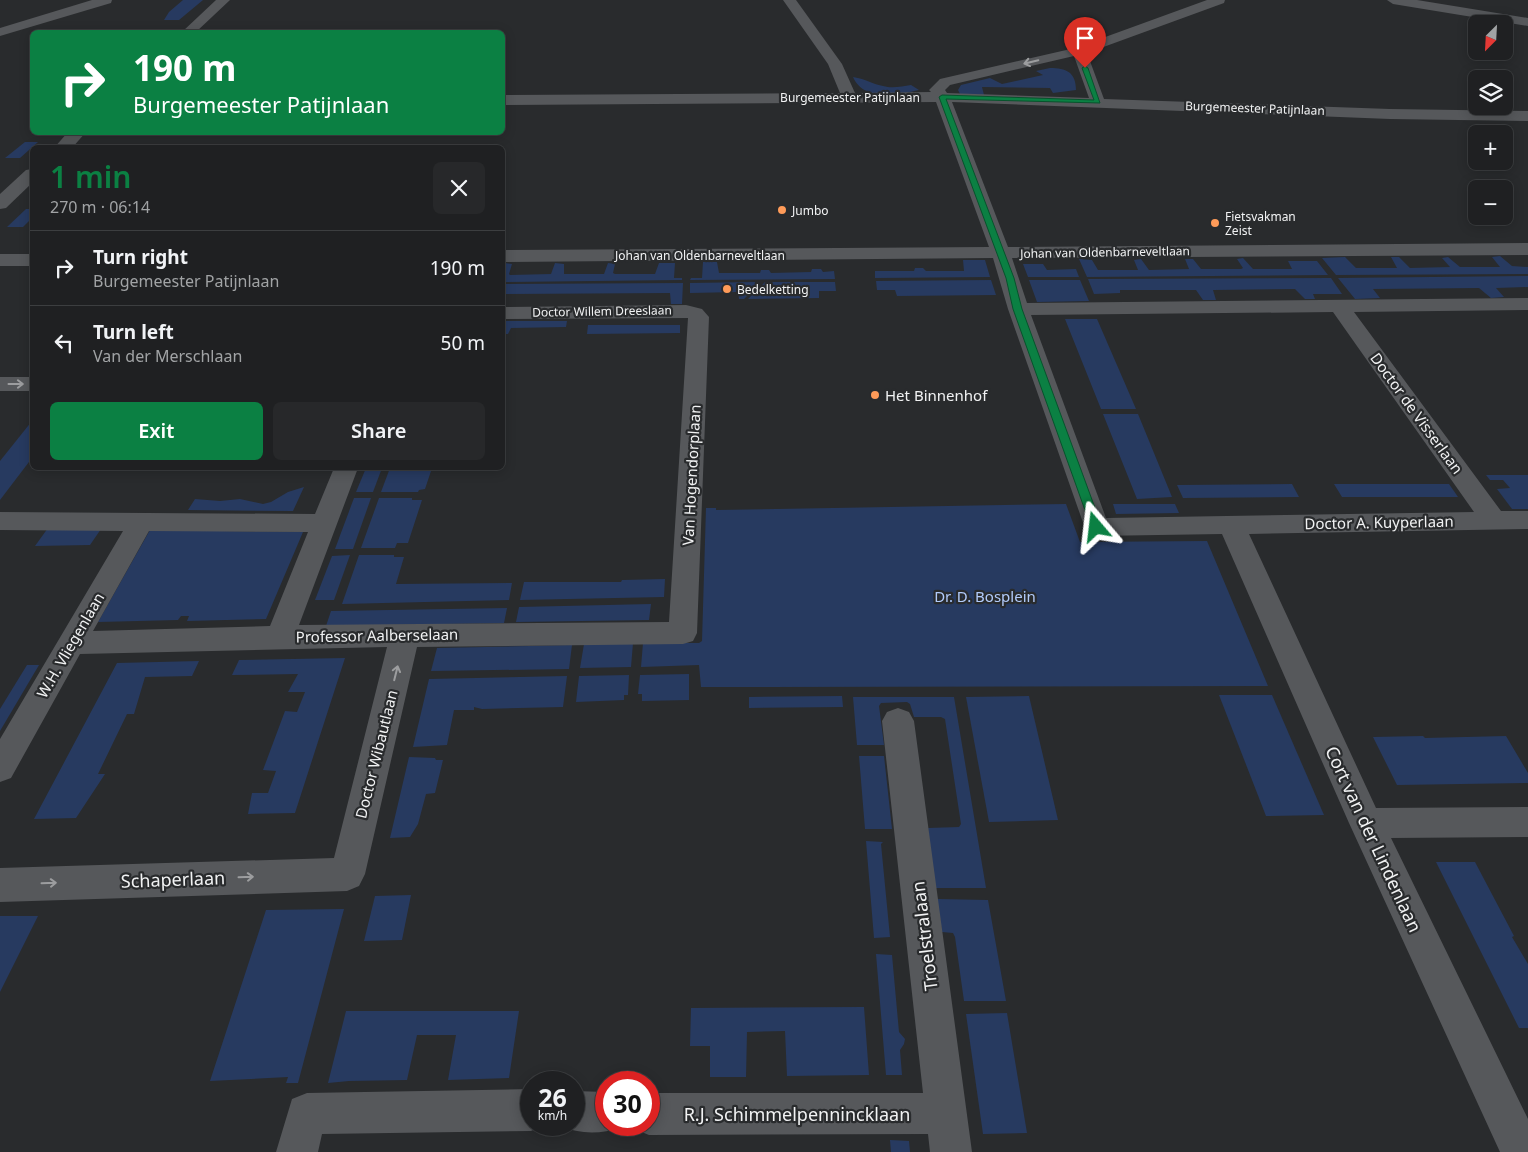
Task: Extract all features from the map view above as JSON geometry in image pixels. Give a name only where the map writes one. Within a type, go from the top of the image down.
[{"type":"street","points":[[0,32],[106,0]]},
{"type":"street","points":[[190,30],[224,0]]},
{"type":"street","points":[[789,0],[835,64],[849,97]]},
{"type":"street","points":[[1219,0],[1079,51],[945,82],[937,90],[942,97],[1010,278],[1018,309],[1528,304]]},
{"type":"street","points":[[1393,0],[1528,22]]},
{"type":"street","points":[[1079,51],[1098,102]]},
{"type":"street","name":"Burgemeester Patijnlaan","points":[[505,100],[942,97],[1390,114],[1528,116]]},
{"type":"street","points":[[65,145],[75,135]]},
{"type":"street","points":[[0,204],[30,176]]},
{"type":"street","name":"Johan van Oldenbarneveltlaan","points":[[505,256],[1528,249]]},
{"type":"street","points":[[0,260],[30,260]]},
{"type":"street","name":"Doctor de Visserlaan","points":[[1340,306],[1494,521]]},
{"type":"street","name":"Doctor A. Kuyperlaan","points":[[1018,309],[1096,527],[1528,520]]},
{"type":"street","name":"Doctor Willem Dreeslaan","points":[[505,312],[686,310],[695,313],[699,317]]},
{"type":"street","name":"Van Hogendorplaan","points":[[683,634],[699,317]]},
{"type":"street","points":[[0,384],[30,384]]},
{"type":"street","points":[[280,637],[345,470]]},
{"type":"street","points":[[0,521],[324,523]]},
{"type":"street","name":"W.H. Vliegenlaan","points":[[0,768],[141,522]]},
{"type":"street","name":"Cort van der Lindenlaan","points":[[1230,524],[1366,823],[1522,1152]]},
{"type":"street","name":"Professor Aalberselaan","points":[[72,643],[405,635],[683,634]]},
{"type":"street","name":"Doctor Wibautlaan","points":[[347,874],[405,635]]},
{"type":"street","name":"Troelstralaan","points":[[898,721],[950,1152]]},
{"type":"street","points":[[1366,823],[1528,822]]},
{"type":"street","name":"Schaperlaan","points":[[0,885],[347,874]]},
{"type":"street","points":[[302,1133],[520,1111]]},
{"type":"street","name":"R.J. Schimmelpennincklaan","points":[[660,1114],[946,1113]]},
{"type":"green space","points":[[183,0],[203,0],[179,20],[164,20],[169,12]]},
{"type":"green space","points":[[1050,68],[1069,72],[1076,84],[1076,90],[1053,93],[1050,88],[982,87],[984,95],[960,94],[958,90],[961,85],[990,78],[1002,84],[1043,75],[1036,71]]},
{"type":"green space","points":[[853,77],[887,87],[911,85],[919,90],[901,94],[882,95],[865,90],[858,85]]},
{"type":"green space","points":[[25,142],[38,142],[35,145],[30,145],[30,149],[20,158],[5,158]]},
{"type":"green space","points":[[26,209],[30,209],[30,220],[23,227],[7,227]]},
{"type":"green space","points":[[1500,256],[1512,266],[1528,267],[1528,274],[1336,275],[1322,258],[1345,257],[1356,268],[1397,268],[1391,257],[1399,257],[1410,268],[1450,267],[1442,258],[1448,257],[1460,267],[1500,267],[1492,257]]},
{"type":"green space","points":[[1243,258],[1253,269],[1292,269],[1288,261],[1317,261],[1328,275],[1087,277],[1079,259],[1092,260],[1098,270],[1138,270],[1134,260],[1141,259],[1149,270],[1189,269],[1185,259],[1193,259],[1201,269],[1241,269],[1243,268],[1237,259]]},
{"type":"green space","points":[[963,260],[985,260],[990,277],[875,278],[875,271],[914,271],[915,268],[923,268],[926,271],[964,271]]},
{"type":"green space","points":[[703,262],[717,262],[719,273],[760,273],[761,270],[769,270],[771,273],[811,272],[812,269],[821,269],[823,272],[834,271],[835,279],[690,280],[691,278],[702,278]]},
{"type":"green space","points":[[505,263],[512,264],[510,275],[551,274],[555,263],[564,264],[564,274],[604,274],[608,263],[615,264],[613,273],[615,274],[655,274],[659,263],[675,263],[674,278],[682,278],[682,280],[505,282]]},
{"type":"green space","points":[[1023,264],[1043,264],[1047,270],[1076,269],[1079,277],[1028,277]]},
{"type":"green space","points":[[1528,276],[1528,287],[1496,288],[1504,297],[1491,298],[1479,288],[1373,289],[1380,298],[1355,299],[1338,278]]},
{"type":"green space","points":[[1331,278],[1342,294],[1313,294],[1315,299],[1305,299],[1295,289],[1213,290],[1216,300],[1203,300],[1196,290],[1120,290],[1120,293],[1094,294],[1088,279]]},
{"type":"green space","points":[[991,280],[996,295],[897,296],[895,290],[877,290],[876,281]]},
{"type":"green space","points":[[1029,280],[1080,280],[1089,301],[1037,302]]},
{"type":"green space","points":[[755,282],[756,287],[744,299],[739,299],[738,292],[690,293],[690,283]]},
{"type":"green space","points":[[765,282],[835,282],[836,291],[819,291],[819,298],[748,299]]},
{"type":"green space","points":[[683,283],[682,304],[671,304],[670,293],[505,294],[505,284]]},
{"type":"green space","points":[[1065,319],[1097,319],[1136,409],[1101,409]]},
{"type":"green space","points":[[505,321],[567,321],[566,327],[511,328],[508,334],[505,334]]},
{"type":"green space","points":[[588,325],[680,325],[680,333],[587,334]]},
{"type":"green space","points":[[1103,414],[1138,414],[1172,497],[1137,499]]},
{"type":"green space","points":[[30,424],[30,461],[0,500],[0,461]]},
{"type":"green space","points":[[365,470],[381,470],[373,492],[356,492]]},
{"type":"green space","points":[[389,470],[431,470],[425,489],[418,492],[381,492]]},
{"type":"green space","points":[[1486,475],[1528,475],[1528,509],[1512,509],[1497,489],[1510,488],[1503,480],[1490,480]]},
{"type":"green space","points":[[1292,484],[1299,497],[1183,498],[1177,485]]},
{"type":"green space","points":[[1334,484],[1449,484],[1458,497],[1342,497]]},
{"type":"green space","points":[[304,487],[293,511],[188,510],[195,499],[220,501],[240,499],[263,504],[271,502],[288,492]]},
{"type":"green space","points":[[354,498],[371,498],[353,549],[335,549]]},
{"type":"green space","points":[[379,498],[412,498],[412,500],[422,500],[408,543],[397,543],[395,548],[361,548]]},
{"type":"green space","name":"Dr. D. Bosplein","points":[[1066,504],[1080,542],[1207,541],[1268,686],[701,687],[699,665],[641,667],[643,643],[699,643],[702,641],[706,508],[716,508],[716,510]]},
{"type":"green space","points":[[1113,504],[1175,504],[1179,513],[1116,514]]},
{"type":"green space","points":[[48,528],[101,529],[90,545],[35,546]]},
{"type":"green space","points":[[150,530],[303,532],[266,619],[187,621],[189,616],[181,616],[178,620],[98,622]]},
{"type":"green space","points":[[350,555],[334,600],[315,600],[332,556]]},
{"type":"green space","points":[[359,555],[394,555],[394,557],[404,557],[396,584],[512,583],[509,600],[342,604]]},
{"type":"green space","points":[[665,579],[664,597],[520,600],[524,582],[621,582],[622,580]]},
{"type":"green space","points":[[651,604],[649,620],[516,622],[519,607]]},
{"type":"green space","points":[[507,608],[504,623],[326,626],[331,611]]},
{"type":"green space","points":[[633,643],[631,667],[580,668],[584,644]]},
{"type":"green space","points":[[572,645],[569,669],[431,671],[437,648]]},
{"type":"green space","points":[[345,658],[295,813],[248,814],[252,793],[268,793],[276,771],[263,770],[285,711],[297,712],[305,692],[288,692],[298,674],[232,675],[239,660]]},
{"type":"green space","points":[[199,661],[192,676],[145,677],[134,714],[127,714],[98,774],[105,774],[76,818],[34,819],[117,663]]},
{"type":"green space","points":[[27,665],[39,665],[0,731],[0,709]]},
{"type":"green space","points":[[689,674],[689,700],[642,701],[642,694],[638,694],[640,675]]},
{"type":"green space","points":[[629,675],[628,695],[624,695],[624,700],[576,702],[579,676]]},
{"type":"green space","points":[[567,676],[563,707],[482,709],[474,707],[474,710],[454,710],[447,745],[413,747],[429,679]]},
{"type":"green space","points":[[1219,695],[1272,695],[1324,815],[1266,816]]},
{"type":"green space","points":[[842,696],[843,707],[749,708],[749,697]]},
{"type":"green space","points":[[1029,696],[1058,820],[989,822],[966,697]]},
{"type":"green space","points":[[853,697],[954,697],[986,888],[935,888],[928,828],[959,827],[961,824],[945,719],[941,717],[914,717],[910,704],[907,702],[881,703],[879,706],[884,745],[857,745]]},
{"type":"green space","points":[[1423,736],[1425,738],[1506,736],[1528,773],[1528,783],[1397,785],[1373,737]]},
{"type":"green space","points":[[859,756],[884,756],[892,829],[865,829]]},
{"type":"green space","points":[[409,757],[443,760],[435,793],[426,794],[418,824],[410,837],[390,838]]},
{"type":"green space","points":[[866,841],[883,842],[881,844],[890,937],[874,938]]},
{"type":"green space","points":[[1436,862],[1475,862],[1514,936],[1512,937],[1528,964],[1528,1028],[1519,1028]]},
{"type":"green space","points":[[411,895],[402,940],[364,941],[375,896]]},
{"type":"green space","points":[[937,899],[988,900],[1006,1001],[964,1001],[955,937],[953,933],[942,932]]},
{"type":"green space","points":[[344,909],[298,1083],[286,1083],[288,1077],[210,1081],[266,910]]},
{"type":"green space","points":[[0,916],[38,916],[0,992]]},
{"type":"green space","points":[[876,954],[892,955],[899,1032],[905,1039],[900,1050],[902,1075],[886,1075]]},
{"type":"green space","points":[[864,1007],[869,1075],[787,1076],[785,1031],[747,1032],[746,1077],[710,1077],[710,1046],[690,1046],[691,1008]]},
{"type":"green space","points":[[346,1011],[519,1011],[509,1078],[448,1080],[456,1035],[417,1035],[407,1080],[328,1083]]},
{"type":"green space","points":[[1007,1013],[1027,1133],[983,1134],[966,1014]]},
{"type":"green space","points":[[890,1140],[909,1141],[910,1152],[891,1152]]},
{"type":"place","name":"Jumbo","points":[[782,210]]},
{"type":"place","name":"Fietsvakman Zeist","points":[[1215,223]]},
{"type":"place","name":"Bedelketting","points":[[727,289]]},
{"type":"place","name":"Het Binnenhof","points":[[875,395]]},
{"type":"route","points":[[1085,68],[1098,102],[942,97],[1010,278],[1018,309],[1087,497],[1096,527]]}]
